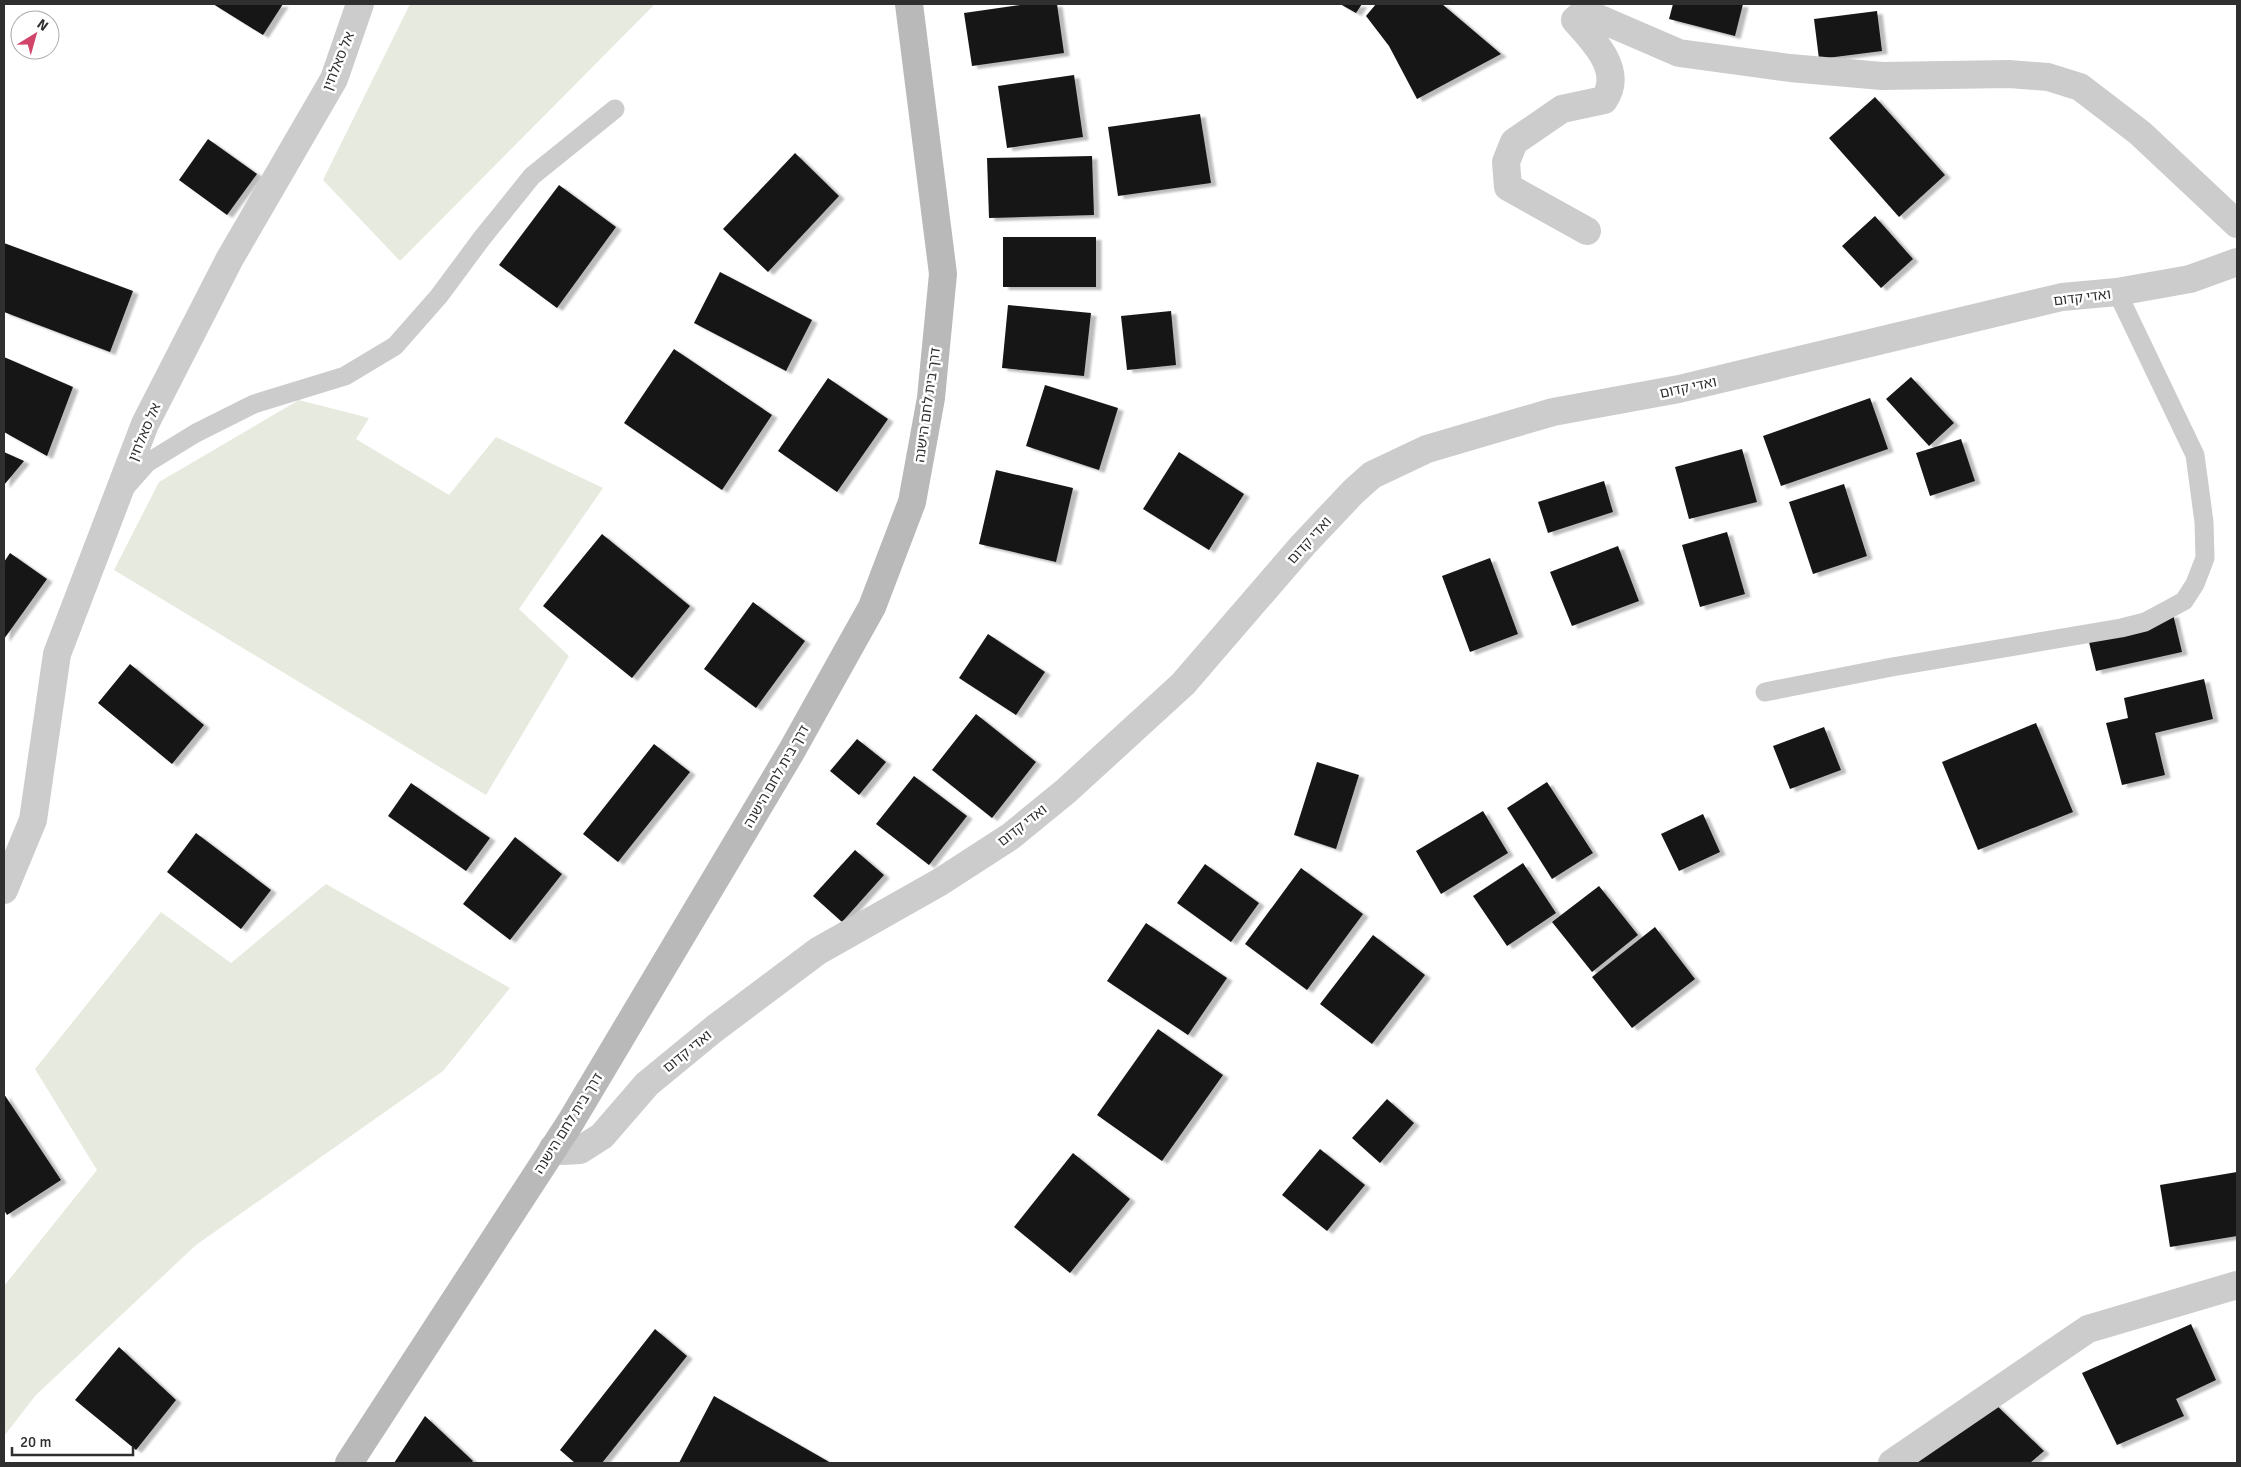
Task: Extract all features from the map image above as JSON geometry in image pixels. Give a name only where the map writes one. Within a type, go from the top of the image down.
[{"type":"street","name":"אל סאלחין","points":[[4,890],[33,820],[58,654],[145,424],[229,260],[334,79],[360,4]]},
{"type":"street","name":"דרך בית לחם הישנה","points":[[349,1463],[553,1148],[791,752],[872,607],[912,502],[931,398],[943,274],[909,4]]},
{"type":"street","points":[[1586,231],[1508,187],[1506,162],[1514,142],[1562,109],[1604,100],[1611,89],[1611,74],[1598,46],[1575,20],[1584,12],[1679,53],[1790,68],[1882,76],[2008,74],[2048,77],[2080,88],[2140,133],[2237,224]]},
{"type":"street","name":"ואדי קדום","points":[[553,1148],[562,1151],[580,1150],[602,1136],[648,1084],[714,1029],[818,951],[940,882],[1011,836],[1059,796],[1184,684],[1303,545],[1353,492],[1372,475],[1428,449],[1553,412],[1679,389],[2062,297],[2117,292],[2190,279],[2237,262]]},
{"type":"street","points":[[1892,1463],[2088,1328],[2237,1285]]},
{"type":"lane","points":[[118,495],[148,463],[196,433],[254,404],[345,376],[395,346],[439,296],[482,238],[532,176],[615,109]]},
{"type":"lane","points":[[1765,692],[1892,667],[2121,628],[2145,622],[2184,601],[2195,584],[2205,558],[2204,522],[2195,455],[2117,292]]},
{"type":"shaded area","points":[[410,4],[655,4],[400,261],[323,180]]},
{"type":"shaded area","points":[[299,400],[369,418],[356,439],[449,495],[496,437],[603,488],[519,609],[569,656],[486,795],[114,570],[159,482]]},
{"type":"shaded area","points":[[326,884],[510,988],[443,1071],[196,1245],[36,1395],[4,1436],[4,1286],[97,1170],[35,1069],[161,912],[231,963]]},
{"type":"building","points":[[213,4],[283,4],[263,35]]},
{"type":"building","points":[[1027,4],[1057,4],[1064,53],[972,66],[964,13]]},
{"type":"building","points":[[1340,4],[1362,4],[1356,13]]},
{"type":"building","points":[[1376,4],[1442,4],[1501,54],[1417,99],[1389,46],[1366,16]]},
{"type":"building","points":[[1673,4],[1743,4],[1735,36],[1669,19]]},
{"type":"building","points":[[1877,11],[1882,51],[1819,59],[1814,19]]},
{"type":"building","points":[[1074,75],[1083,137],[1007,148],[998,86]]},
{"type":"building","points":[[1875,97],[1945,175],[1899,217],[1829,138]]},
{"type":"building","points":[[1200,114],[1211,183],[1118,196],[1108,127]]},
{"type":"building","points":[[208,139],[257,174],[227,215],[179,180]]},
{"type":"building","points":[[795,153],[839,196],[768,272],[723,229]]},
{"type":"building","points":[[1092,156],[1094,215],[989,218],[987,158]]},
{"type":"building","points":[[559,185],[616,227],[557,308],[499,265]]},
{"type":"building","points":[[1875,216],[1913,259],[1881,288],[1842,246]]},
{"type":"building","points":[[1003,237],[1096,237],[1096,287],[1003,287]]},
{"type":"building","points":[[4,243],[133,291],[110,352],[4,312]]},
{"type":"building","points":[[720,272],[812,320],[786,371],[694,323]]},
{"type":"building","points":[[1008,305],[1091,313],[1084,376],[1002,368]]},
{"type":"building","points":[[1171,311],[1176,365],[1127,370],[1121,316]]},
{"type":"building","points":[[674,349],[772,415],[722,490],[624,423]]},
{"type":"building","points":[[4,357],[73,387],[47,456],[4,432]]},
{"type":"building","points":[[1911,377],[1954,423],[1929,446],[1886,399]]},
{"type":"building","points":[[828,378],[888,419],[837,492],[778,451]]},
{"type":"building","points":[[1045,385],[1118,408],[1099,470],[1026,446]]},
{"type":"building","points":[[1870,398],[1888,449],[1781,486],[1763,436]]},
{"type":"building","points":[[1961,439],[1975,481],[1930,496],[1916,453]]},
{"type":"building","points":[[1742,449],[1757,502],[1689,519],[1675,467]]},
{"type":"building","points":[[4,452],[24,461],[4,485]]},
{"type":"building","points":[[1179,452],[1244,494],[1209,550],[1143,509]]},
{"type":"building","points":[[996,470],[1073,488],[1056,562],[979,544]]},
{"type":"building","points":[[1604,481],[1613,512],[1548,533],[1538,502]]},
{"type":"building","points":[[1844,484],[1867,556],[1813,574],[1789,502]]},
{"type":"building","points":[[1727,532],[1745,594],[1700,607],[1682,545]]},
{"type":"building","points":[[602,534],[690,606],[632,678],[543,606]]},
{"type":"building","points":[[1618,546],[1639,601],[1572,626],[1550,572]]},
{"type":"building","points":[[10,553],[47,579],[4,639],[4,562]]},
{"type":"building","points":[[1490,558],[1518,634],[1470,652],[1442,576]]},
{"type":"building","points":[[753,602],[805,641],[756,708],[704,669]]},
{"type":"building","points":[[2173,614],[2182,652],[2096,671],[2087,634]]},
{"type":"building","points":[[988,634],[1045,672],[1016,715],[959,678]]},
{"type":"building","points":[[130,664],[204,725],[172,764],[98,703]]},
{"type":"building","points":[[2204,679],[2213,719],[2155,733],[2165,775],[2122,785],[2106,723],[2128,718],[2124,698]]},
{"type":"building","points":[[976,714],[1036,762],[992,818],[932,770]]},
{"type":"building","points":[[2036,723],[2073,812],[1978,850],[1942,762]]},
{"type":"building","points":[[1824,727],[1841,770],[1790,789],[1773,746]]},
{"type":"building","points":[[857,739],[886,762],[859,795],[830,771]]},
{"type":"building","points":[[654,744],[690,772],[618,862],[583,834]]},
{"type":"building","points":[[1317,762],[1359,775],[1336,849],[1294,835]]},
{"type":"building","points":[[914,776],[967,816],[929,865],[876,824]]},
{"type":"building","points":[[1547,782],[1593,853],[1552,879],[1507,808]]},
{"type":"building","points":[[411,783],[490,838],[466,871],[388,816]]},
{"type":"building","points":[[1483,811],[1508,853],[1441,894],[1416,851]]},
{"type":"building","points":[[1703,814],[1720,852],[1679,871],[1661,834]]},
{"type":"building","points":[[196,833],[271,890],[241,929],[167,872]]},
{"type":"building","points":[[515,837],[562,874],[510,940],[463,904]]},
{"type":"building","points":[[855,850],[884,875],[842,922],[813,896]]},
{"type":"building","points":[[1523,863],[1556,913],[1507,946],[1473,896]]},
{"type":"building","points":[[1205,864],[1259,903],[1231,942],[1177,903]]},
{"type":"building","points":[[1301,868],[1363,914],[1307,990],[1245,944]]},
{"type":"building","points":[[1599,886],[1638,935],[1592,972],[1552,922]]},
{"type":"building","points":[[1146,923],[1227,978],[1188,1035],[1107,981]]},
{"type":"building","points":[[1655,927],[1695,979],[1632,1028],[1592,977]]},
{"type":"building","points":[[1373,935],[1425,975],[1372,1044],[1320,1004]]},
{"type":"building","points":[[1158,1029],[1223,1075],[1162,1161],[1097,1115]]},
{"type":"building","points":[[4,1094],[61,1180],[7,1215],[4,1210]]},
{"type":"building","points":[[1387,1099],[1414,1123],[1380,1163],[1352,1138]]},
{"type":"building","points":[[1320,1149],[1365,1185],[1327,1231],[1282,1195]]},
{"type":"building","points":[[1073,1153],[1130,1199],[1070,1273],[1014,1227]]},
{"type":"building","points":[[2237,1172],[2237,1236],[2170,1247],[2160,1185]]},
{"type":"building","points":[[2191,1324],[2216,1380],[2176,1399],[2184,1416],[2117,1445],[2082,1373]]},
{"type":"building","points":[[655,1329],[687,1356],[602,1463],[575,1463],[560,1450]]},
{"type":"building","points":[[119,1347],[176,1400],[136,1450],[75,1400]]},
{"type":"building","points":[[714,1396],[831,1463],[679,1463]]},
{"type":"building","points":[[1993,1402],[2044,1451],[2030,1463],[1916,1463]]},
{"type":"building","points":[[425,1416],[473,1461],[471,1463],[394,1463]]}]
